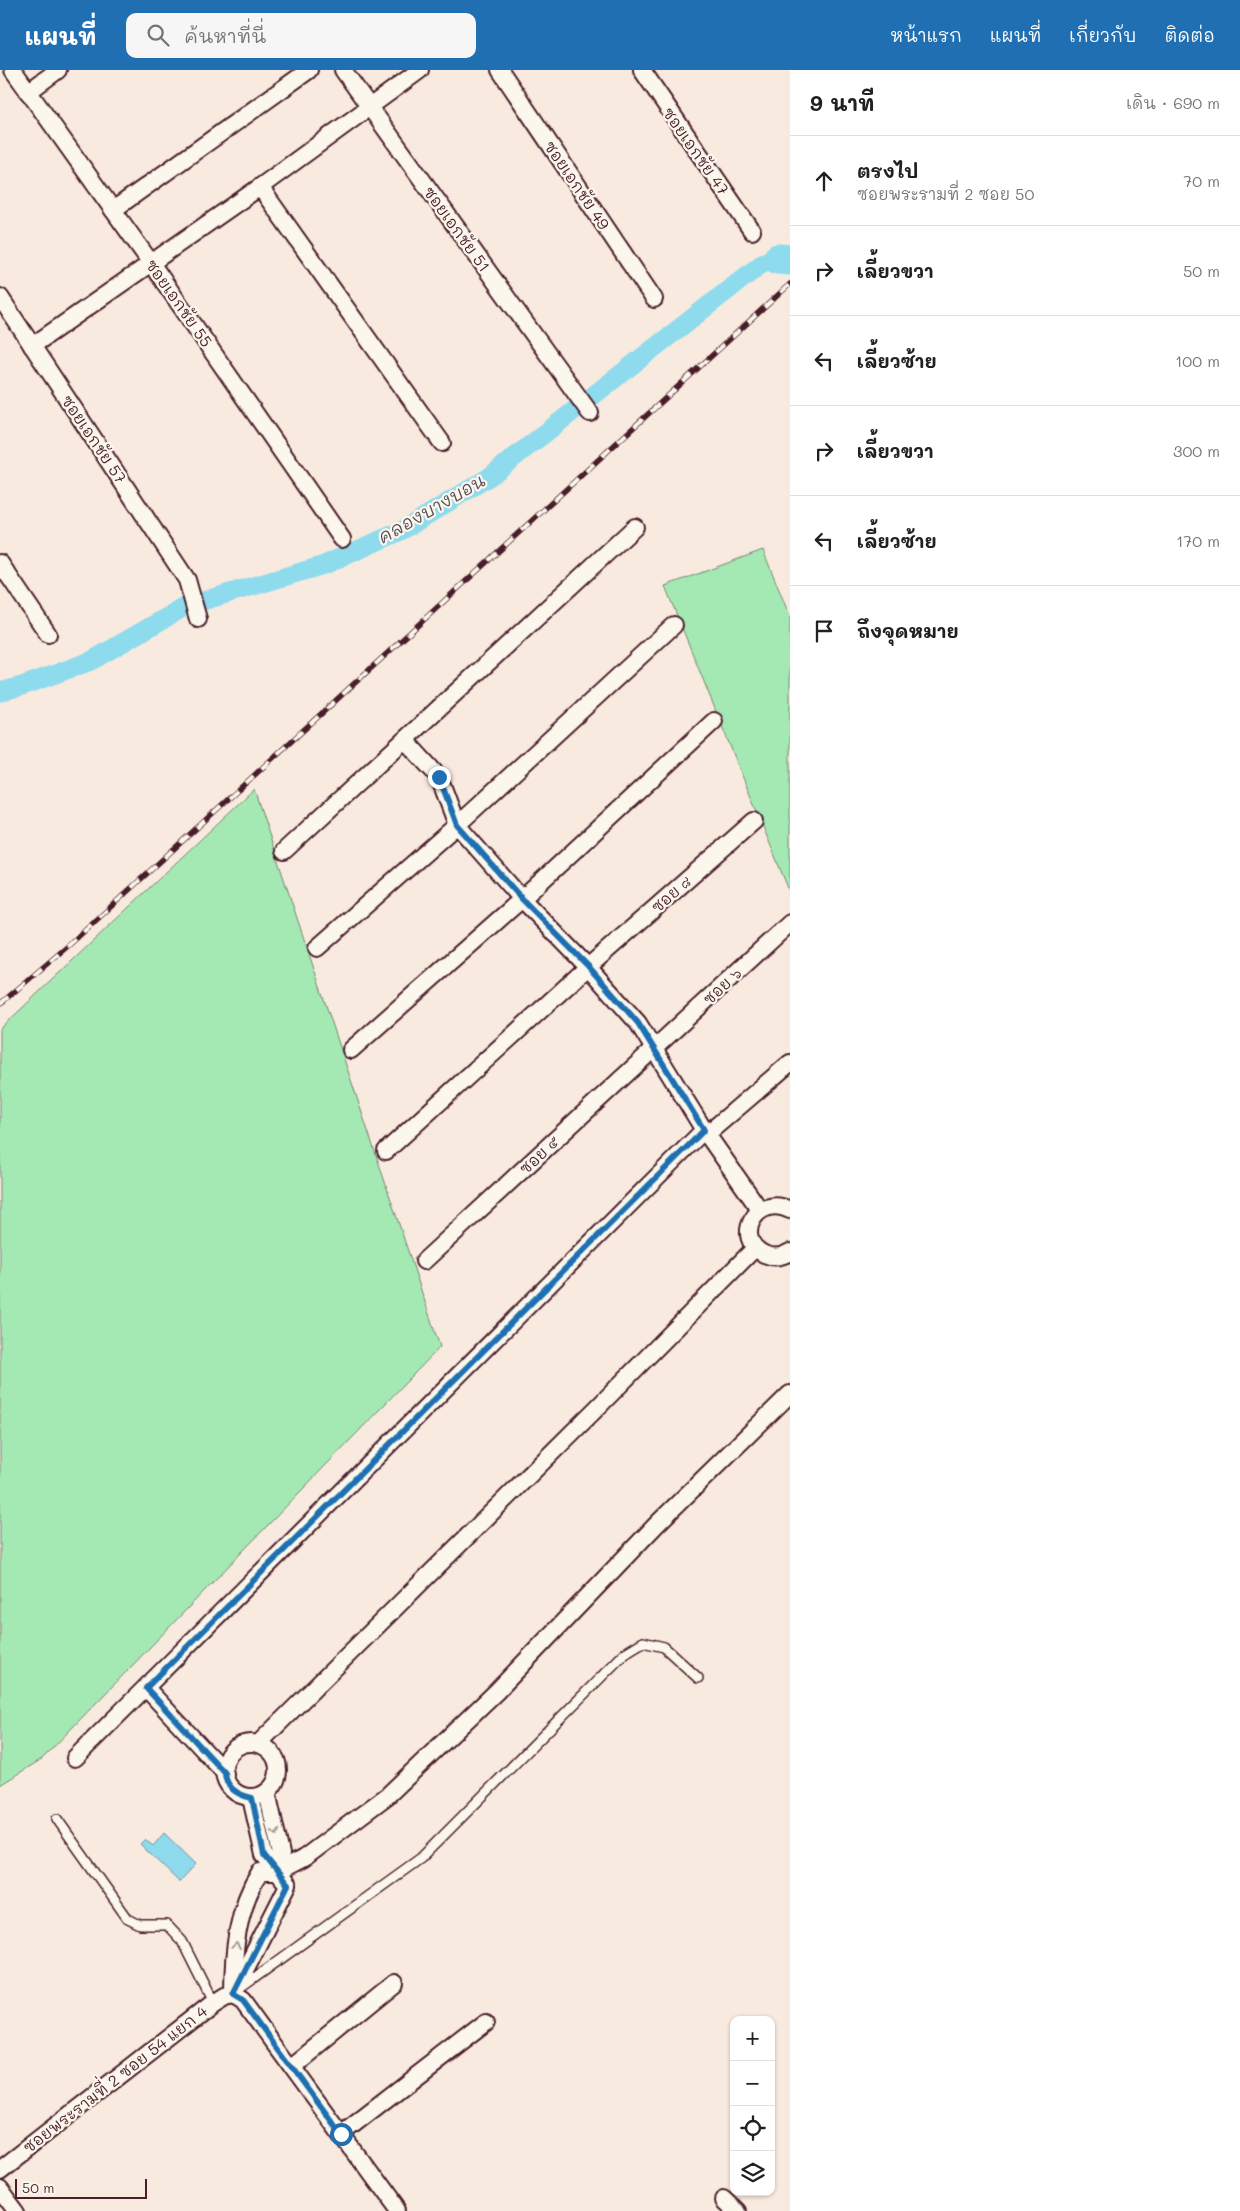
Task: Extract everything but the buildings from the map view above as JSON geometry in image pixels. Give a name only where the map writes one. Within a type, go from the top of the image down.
[{"type":"street","name":"ซอยเอกชัย 55","points":[[13,70],[151,263],[342,539]]},
{"type":"street","points":[[28,92],[58,70]]},
{"type":"street","points":[[113,210],[309,70]]},
{"type":"street","name":"ซอยเอกชัย 51","points":[[343,70],[590,413]]},
{"type":"street","points":[[32,346],[260,187],[420,70]]},
{"type":"street","name":"ซอยเอกชัย 49","points":[[500,70],[654,299]]},
{"type":"street","name":"ซอยเอกชัย 47","points":[[642,70],[752,231]]},
{"type":"street","points":[[260,187],[442,443]]},
{"type":"street","name":"ซอยเอกชัย 57","points":[[0,297],[188,580],[198,620]]},
{"type":"street","points":[[284,851],[635,527]]},
{"type":"street","points":[[0,563],[48,634]]},
{"type":"street","points":[[317,948],[457,825],[674,625]]},
{"type":"street","points":[[351,1050],[522,899],[714,721]]},
{"type":"street","points":[[405,740],[439,777],[457,825],[522,899],[588,966],[638,1023],[706,1132],[760,1210]]},
{"type":"street","name":"ซอย ๘","points":[[386,1151],[588,966],[754,821]]},
{"type":"street","name":"ซอย ๖","points":[[654,1049],[790,923]]},
{"type":"street","name":"ซอย ๕","points":[[424,1261],[654,1049]]},
{"type":"street","points":[[75,1758],[706,1132],[790,1063]]},
{"type":"street","points":[[790,1210],[782,1206],[773,1205],[760,1210],[752,1220],[749,1228],[749,1236],[755,1248],[768,1256],[777,1257],[790,1252]]},
{"type":"street","points":[[258,1744],[589,1416],[755,1248]]},
{"type":"street","points":[[233,1994],[238,1927],[251,1886],[260,1872],[277,1872],[304,1858],[387,1796],[496,1692],[658,1524],[790,1394]]},
{"type":"street","points":[[146,1688],[225,1773]]},
{"type":"street","points":[[258,1744],[267,1747],[272,1753],[278,1768],[276,1782],[259,1795],[236,1792],[229,1786],[225,1773],[227,1759],[232,1751],[240,1746],[258,1744]]},
{"type":"street","points":[[259,1795],[281,1854],[277,1872]]},
{"type":"street","points":[[233,1994],[288,1885],[277,1872]]},
{"type":"street","points":[[292,2066],[394,1983]]},
{"type":"street","points":[[233,1994],[243,2000],[397,2211]]},
{"type":"street","name":"ซอยพระรามที่ 2 ซอย 54 แยก 4","points":[[0,2170],[213,2003],[224,1996],[233,1994]]},
{"type":"street","points":[[341,2134],[486,2022]]},
{"type":"street","points":[[0,2187],[18,2211]]},
{"type":"street","points":[[724,2198],[738,2211]]},
{"type":"lane","points":[[233,1994],[421,1858],[625,1653],[643,1642],[664,1647],[698,1678]]},
{"type":"lane","points":[[57,1819],[128,1919],[140,1925],[166,1925],[182,1941],[213,2003]]},
{"type":"green space","points":[[763,550],[790,617],[790,893],[665,586]]},
{"type":"green space","points":[[254,789],[440,1347],[42,1759],[0,1785],[0,1029]]},
{"type":"water","points":[[164,1833],[196,1864],[179,1882],[140,1844],[145,1839],[153,1846]]},
{"type":"waterway","name":"คลองบางบอน","points":[[0,692],[91,661],[186,606],[324,565],[403,530],[489,477],[764,262],[778,259]]},
{"type":"waterway","name":"คลองบางบอน","points":[[778,259],[790,260]]},
{"type":"railway","points":[[0,1004],[68,946],[790,284]]},
{"type":"route","points":[[341,2134],[243,2000],[233,1994],[278,1900],[288,1885],[264,1855],[252,1798],[236,1792],[229,1786],[225,1773],[146,1688],[704,1130],[638,1023],[588,966],[522,899],[457,825],[439,777]]}]
